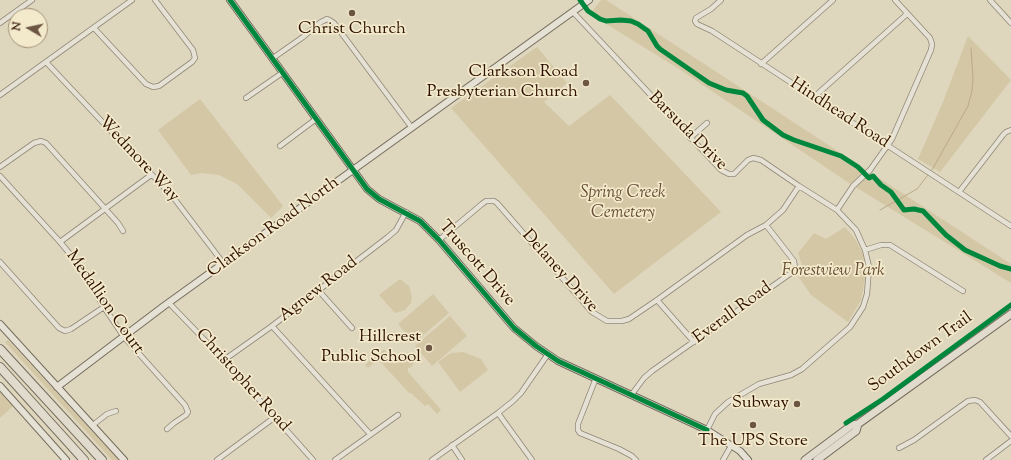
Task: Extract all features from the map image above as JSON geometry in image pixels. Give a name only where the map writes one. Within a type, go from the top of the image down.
[{"type":"highway","points":[[0,349],[102,460]]},
{"type":"highway","points":[[0,367],[84,460]]},
{"type":"main road","points":[[805,460],[852,425],[858,424],[1011,314]]},
{"type":"main road","points":[[817,460],[856,431],[858,424]]},
{"type":"street","points":[[0,23],[32,0]]},
{"type":"street","points":[[0,95],[132,0]]},
{"type":"street","points":[[94,28],[146,84],[153,87],[158,86],[192,62],[195,58],[194,53],[155,0]]},
{"type":"street","name":"Truscott Drive","points":[[230,0],[353,170],[373,195],[420,221],[439,240],[514,328],[548,354],[571,367],[707,430],[740,451],[748,460]]},
{"type":"street","name":"Clarkson Road North","points":[[57,387],[169,303],[589,0]]},
{"type":"street","name":"Hindhead Road","points":[[720,0],[711,9],[696,18],[695,21],[697,24],[712,31],[1011,226]]},
{"type":"street","points":[[762,64],[833,0]]},
{"type":"street","points":[[837,210],[853,186],[870,170],[888,146],[931,50],[932,44],[930,38],[895,0]]},
{"type":"street","points":[[990,0],[1011,23]]},
{"type":"street","name":"Barsuda Drive","points":[[573,12],[724,173],[734,174],[748,160],[753,158],[761,160],[798,186],[837,210],[856,230],[865,250],[869,267],[867,294],[863,307],[850,327],[802,369],[791,375],[759,384],[728,402],[716,414],[707,430]]},
{"type":"street","points":[[814,97],[908,14]]},
{"type":"street","points":[[273,58],[321,22],[327,19],[331,21],[412,128]]},
{"type":"street","name":"Wedmore Way","points":[[46,62],[173,197],[224,264]]},
{"type":"street","points":[[246,98],[282,72]]},
{"type":"street","points":[[280,146],[316,119]]},
{"type":"street","points":[[690,138],[707,123]]},
{"type":"street","points":[[959,192],[1003,135],[1011,130]]},
{"type":"street","points":[[0,167],[34,143],[41,141],[46,143],[118,223],[123,231]]},
{"type":"street","points":[[60,242],[151,174]]},
{"type":"street","name":"Medallion Court","points":[[0,176],[75,260],[124,337],[187,409],[188,412],[186,415],[167,429]]},
{"type":"street","name":"Delaney Drive","points":[[439,240],[486,201],[494,201],[592,312],[607,321],[622,321],[629,319],[748,235],[766,225],[783,210],[798,186]]},
{"type":"street","name":"Agnew Road","points":[[224,360],[319,291],[396,230],[406,212]]},
{"type":"street","name":"Everall Road","points":[[632,394],[644,378],[652,371],[794,270],[794,261],[766,225]]},
{"type":"street","points":[[865,250],[881,245],[890,245],[963,291]]},
{"type":"street","points":[[0,262],[60,328],[65,331],[72,329],[104,307]]},
{"type":"street","points":[[319,291],[352,328]]},
{"type":"street","points":[[657,300],[694,342]]},
{"type":"street","name":"Christopher Road","points":[[169,303],[224,360],[313,460]]},
{"type":"street","points":[[0,324],[124,460]]},
{"type":"street","points":[[272,326],[370,434]]},
{"type":"street","points":[[432,460],[498,413],[521,393],[548,354]]},
{"type":"street","points":[[596,378],[578,424],[578,430],[580,433],[619,449],[630,458],[636,460]]},
{"type":"street","points":[[0,386],[66,460]]},
{"type":"street","points":[[899,448],[914,440],[968,401],[975,400],[980,402],[1011,436]]},
{"type":"street","points":[[93,425],[107,414],[116,411]]},
{"type":"street","points":[[498,413],[532,460]]},
{"type":"street","points":[[335,460],[398,415]]},
{"type":"street","points":[[217,460],[275,417]]},
{"type":"street","points":[[986,460],[1011,441]]},
{"type":"street","points":[[452,445],[462,460]]},
{"type":"street","points":[[723,460],[731,446]]},
{"type":"green space","points":[[601,0],[606,0],[1011,264],[1011,283],[846,181],[676,67],[590,14]]},
{"type":"green space","points":[[968,36],[1011,80],[940,172],[918,159],[943,102]]},
{"type":"green space","name":"Spring Creek Cemetery","points":[[537,47],[567,83],[544,102],[569,126],[610,95],[721,212],[614,294],[451,108]]},
{"type":"green space","points":[[200,99],[283,206],[271,218],[237,184],[219,175],[202,173],[191,175],[158,130]]},
{"type":"green space","name":"Forestview Park","points":[[845,227],[855,239],[863,254],[865,278],[861,300],[848,322],[811,295],[798,276],[802,265],[798,253],[814,233],[826,239]]},
{"type":"green space","points":[[400,279],[409,286],[412,297],[411,303],[405,310],[395,313],[379,295]]},
{"type":"green space","points":[[433,294],[449,313],[414,343],[398,324]]},
{"type":"green space","points":[[450,316],[467,336],[432,366],[415,346]]},
{"type":"green space","points":[[8,340],[119,460],[112,460],[5,342]]},
{"type":"green space","points":[[384,349],[392,358],[391,360],[394,364],[399,360],[402,361],[401,360],[408,355],[414,362],[412,367],[408,368],[408,372],[441,410],[437,414],[428,404],[425,406],[411,393],[409,393],[378,359],[368,368],[365,365]]},
{"type":"green space","points":[[463,352],[481,359],[488,370],[460,392],[438,362],[451,353]]},
{"type":"green space","points":[[0,392],[13,406],[0,418]]},
{"type":"waterway","points":[[932,170],[968,106],[972,91],[973,78],[971,48]]},
{"type":"waterway","points":[[880,210],[917,189],[928,175]]},
{"type":"cycle path","points":[[230,0],[367,189],[379,199],[420,221],[439,240],[514,328],[536,346],[558,361],[707,430]]},
{"type":"cycle path","points":[[580,0],[588,11],[600,19],[606,21],[631,21],[638,24],[648,31],[660,49],[709,83],[726,90],[743,93],[747,96],[763,120],[783,135],[841,156],[858,167],[869,178],[873,176],[881,185],[891,192],[904,210],[914,209],[923,211],[946,235],[965,250],[1000,266],[1011,269]]},
{"type":"cycle path","name":"Southdown Trail","points":[[846,423],[883,399],[1011,305]]},
{"type":"place","name":"Christ Church","points":[[352,13]]},
{"type":"place","name":"Clarkson Road Presbyterian Church","points":[[586,83]]},
{"type":"place","name":"Hillcrest Public School","points":[[429,348]]},
{"type":"place","name":"Subway","points":[[797,404]]},
{"type":"place","name":"The UPS Store","points":[[753,425]]}]
